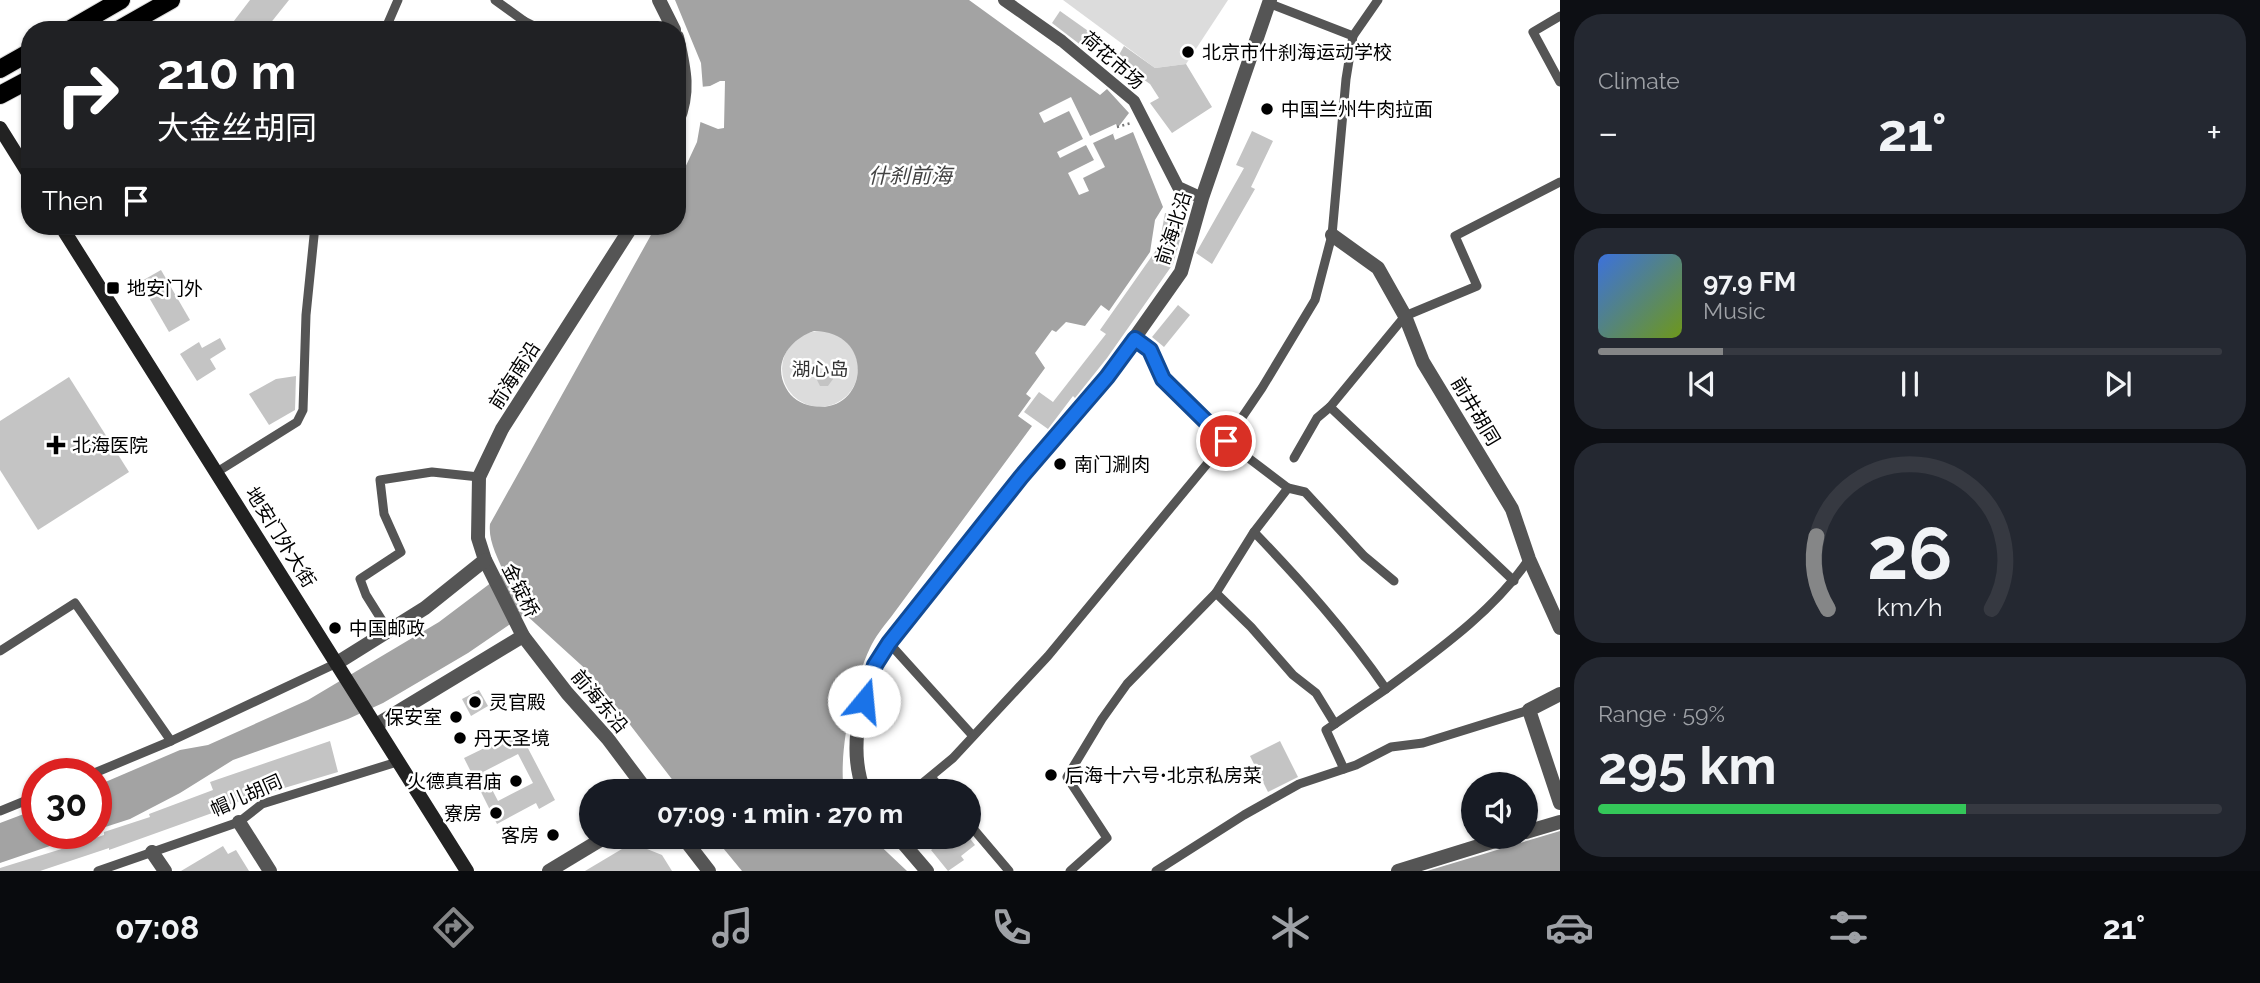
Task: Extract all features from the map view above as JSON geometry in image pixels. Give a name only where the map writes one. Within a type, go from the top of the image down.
[{"type":"main road","points":[[85,21],[121,0]]},
{"type":"main road","points":[[134,21],[171,0]]},
{"type":"main road","points":[[0,69],[21,57]]},
{"type":"main road","points":[[0,95],[21,84]]},
{"type":"main road","points":[[0,128],[21,162]]},
{"type":"main road","name":"地安门外大街","points":[[67,235],[467,871]]},
{"type":"street","points":[[659,0],[670,21]]},
{"type":"street","name":"荷花市场","points":[[1004,0],[1062,41],[1134,101],[1178,187],[1202,198]]},
{"type":"street","name":"前海北沿","points":[[860,779],[858,740],[864,701],[875,665],[889,643],[1021,477],[1107,377],[1181,272],[1202,198],[1269,1]]},
{"type":"street","name":"前海南沿","points":[[485,560],[478,538],[479,477],[502,429],[626,235]]},
{"type":"street","name":"前井胡同","points":[[1332,235],[1378,268],[1405,317],[1423,362],[1512,509],[1529,559],[1560,628]]},
{"type":"street","points":[[337,663],[425,608],[485,560]]},
{"type":"street","name":"金锭桥","points":[[485,560],[523,636]]},
{"type":"street","points":[[376,726],[523,636]]},
{"type":"street","name":"前海东沿","points":[[523,636],[638,779]]},
{"type":"street","points":[[1560,694],[1529,710],[1560,803]]},
{"type":"street","points":[[239,822],[270,871]]},
{"type":"street","points":[[1538,828],[1560,822]]},
{"type":"street","points":[[549,871],[585,849]]},
{"type":"street","points":[[692,849],[709,871]]},
{"type":"street","points":[[908,849],[927,871]]},
{"type":"street","points":[[1398,871],[1469,849]]},
{"type":"street","points":[[152,852],[164,871]]},
{"type":"lane","points":[[389,21],[398,0]]},
{"type":"lane","points":[[495,0],[518,21]]},
{"type":"lane","points":[[928,779],[1048,656],[1226,441],[1262,388],[1315,300],[1332,235],[1346,79],[1353,36],[1378,0]]},
{"type":"lane","points":[[1269,1],[1353,36]]},
{"type":"lane","points":[[1560,16],[1533,32],[1560,82]]},
{"type":"lane","points":[[1294,458],[1317,418],[1330,407],[1405,317],[1477,286],[1455,236],[1560,182]]},
{"type":"lane","points":[[217,472],[297,422],[303,410],[306,315],[314,235]]},
{"type":"lane","points":[[1135,339],[1150,350],[1163,379],[1226,441],[1288,488],[1305,492],[1364,556],[1394,581]]},
{"type":"lane","points":[[1330,407],[1514,581]]},
{"type":"lane","points":[[388,630],[366,595],[360,579],[401,552],[384,514],[380,481],[432,472],[479,477]]},
{"type":"lane","points":[[1070,871],[1107,838],[1066,777],[1102,719],[1128,684],[1216,593],[1254,532],[1288,488]]},
{"type":"lane","points":[[1254,532],[1303,583],[1358,647],[1386,689]]},
{"type":"lane","points":[[1343,769],[1326,730],[1386,689],[1455,636],[1514,581],[1529,559]]},
{"type":"lane","points":[[1216,593],[1251,627],[1293,675],[1317,694],[1335,724]]},
{"type":"lane","points":[[0,651],[75,603],[171,741]]},
{"type":"lane","points":[[889,643],[973,736]]},
{"type":"lane","points":[[112,766],[337,663]]},
{"type":"lane","points":[[1156,871],[1300,783],[1343,769],[1391,747],[1423,743],[1529,710]]},
{"type":"lane","name":"帽儿胡同","points":[[98,871],[239,822],[262,804],[397,762]]},
{"type":"lane","points":[[0,811],[21,802]]},
{"type":"lane","points":[[981,838],[1009,871]]},
{"type":"green space","name":"北京市什刹海运动学校","points":[[1063,0],[1228,0],[1186,64],[1155,68]]},
{"type":"green space","name":"湖心岛","points":[[813,331],[827,331],[841,337],[852,348],[858,369],[855,384],[847,396],[827,407],[813,407],[799,401],[788,390],[782,376],[782,362],[788,348],[799,337]]},
{"type":"water","name":"什刹前海","points":[[675,0],[969,0],[1100,95],[1107,89],[1129,113],[1113,134],[1115,140],[1133,132],[1163,207],[1155,220],[1150,252],[1109,311],[1101,305],[1085,326],[1066,322],[1056,332],[1052,330],[1035,353],[1045,368],[1026,394],[1031,398],[1018,416],[1032,426],[872,644],[858,680],[848,719],[843,779],[672,779],[591,674],[525,614],[468,653],[383,703],[348,719],[233,760],[180,793],[130,819],[112,825],[112,779],[180,750],[208,745],[308,700],[439,622],[504,573],[492,543],[490,524],[651,235],[686,235],[686,166],[697,142],[704,102],[701,63],[686,21]],"holes":[[[814,331],[835,335],[848,345],[856,358],[858,373],[854,387],[845,399],[831,406],[812,406],[800,402],[788,392],[782,379],[782,361],[786,353],[798,340]]]},
{"type":"water","points":[[21,815],[21,849],[41,849],[0,863],[0,823]]},
{"type":"water","points":[[1560,831],[1560,871],[1427,871],[1500,849],[1538,849],[1538,838]]},
{"type":"water","points":[[724,849],[884,849],[907,871],[742,871]]},
{"type":"pier","points":[[725,81],[724,128],[718,129],[698,121],[700,87]]},
{"type":"pier","points":[[1071,97],[1090,136],[1116,124],[1119,131],[1093,143],[1105,167],[1083,178],[1089,191],[1079,195],[1068,173],[1094,160],[1086,145],[1060,158],[1057,152],[1083,139],[1069,111],[1044,123],[1039,113]]},
{"type":"building","points":[[250,0],[289,0],[272,21],[234,21]]},
{"type":"building","points":[[1060,11],[1091,33],[1082,46],[1052,23]]},
{"type":"building","points":[[1124,46],[1155,68],[1186,64],[1212,107],[1172,133],[1150,103],[1159,98],[1150,84],[1116,60]]},
{"type":"building","points":[[1252,131],[1273,141],[1251,187],[1255,189],[1212,264],[1196,253],[1244,168],[1236,165]]},
{"type":"building","points":[[1165,213],[1187,216],[1173,264],[1107,358],[1048,429],[1024,412],[1039,392],[1053,402],[1106,334],[1100,330],[1159,246]]},
{"type":"building","points":[[161,270],[190,320],[169,332],[140,282]]},
{"type":"building","points":[[1178,305],[1190,315],[1164,347],[1152,337]]},
{"type":"building","points":[[220,338],[226,349],[210,359],[216,369],[197,381],[180,354],[199,342],[202,348]]},
{"type":"building","points":[[821,371],[829,372],[833,379],[828,386],[820,386],[816,378]]},
{"type":"building","points":[[296,376],[295,410],[269,425],[249,394],[276,379]]},
{"type":"building","name":"北海医院","points":[[69,377],[129,472],[38,530],[0,470],[0,421]]},
{"type":"building","name":"灵官殿","points":[[479,690],[488,706],[471,716],[462,699]]},
{"type":"building","points":[[519,731],[555,800],[539,809],[536,803],[497,824],[464,758]],"holes":[[[518,754],[533,783],[498,801],[483,772]]]},
{"type":"building","points":[[330,741],[338,772],[214,809],[215,812],[112,849],[112,829],[150,817],[149,814],[213,790],[210,782]]},
{"type":"building","points":[[1280,741],[1298,777],[1268,792],[1250,756]]},
{"type":"building","points":[[223,846],[228,854],[236,850],[249,871],[181,871]]},
{"type":"building","points":[[62,849],[106,849],[40,871],[0,871],[0,868]]},
{"type":"building","points":[[622,849],[647,849],[662,855],[672,871],[585,871]]},
{"type":"building","points":[[970,849],[961,856],[964,860],[948,871],[931,850]]},
{"type":"place","name":"北京市什刹海运动学校","points":[[1188,52]]},
{"type":"place","name":"中国兰州牛肉拉面","points":[[1267,109]]},
{"type":"place","name":"地安门外","points":[[113,288]]},
{"type":"place","name":"北海医院","points":[[56,445]]},
{"type":"place","name":"南门涮肉","points":[[1060,464]]},
{"type":"place","name":"中国邮政","points":[[335,628]]},
{"type":"place","name":"灵官殿","points":[[475,702]]},
{"type":"place","name":"保安室","points":[[456,717]]},
{"type":"place","name":"丹天圣境","points":[[460,738]]},
{"type":"place","name":"后海十六号•北京私房菜","points":[[1051,775]]},
{"type":"place","name":"火德真君庙","points":[[516,781]]},
{"type":"place","name":"寮房","points":[[496,813]]},
{"type":"place","name":"客房","points":[[553,835]]},
{"type":"route","points":[[864,701],[875,665],[889,643],[1021,477],[1107,377],[1135,339],[1150,350],[1163,379],[1226,441]]}]
